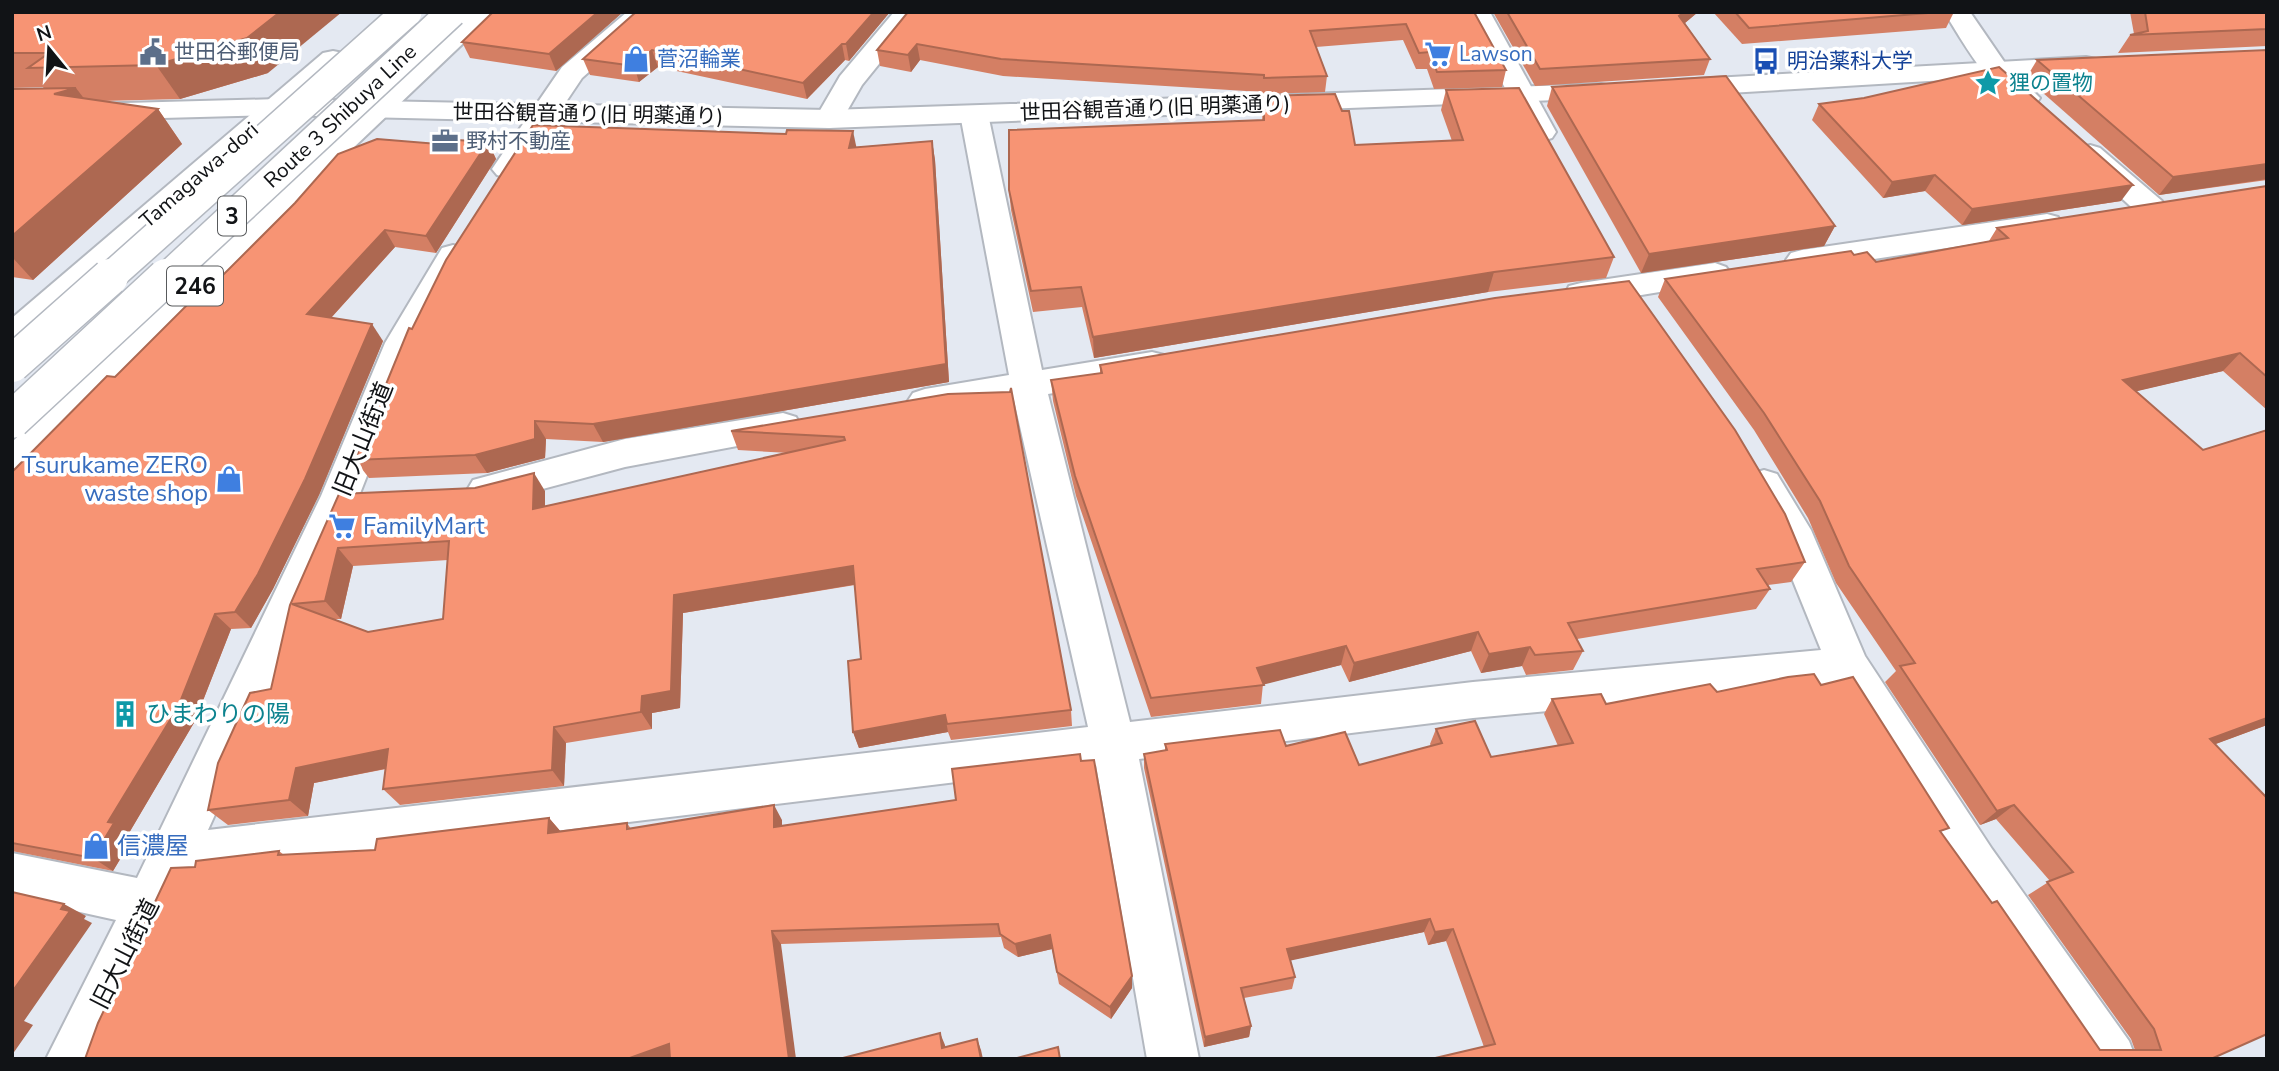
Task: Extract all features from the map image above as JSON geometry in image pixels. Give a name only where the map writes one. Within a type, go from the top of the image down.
[{"type":"main road","name":"Tamagawa-dori","points":[[12,337],[386,12]]},
{"type":"main road","name":"Route 3 Shibuya Line","points":[[12,364],[407,12]]},
{"type":"main road","name":"Route 3 Shibuya Line","points":[[12,420],[452,12]]},
{"type":"main road","name":"246","points":[[12,464],[483,12]]},
{"type":"main road","points":[[491,194],[541,115],[572,73],[643,12]]},
{"type":"main road","points":[[829,118],[850,82],[908,12]]},
{"type":"main road","points":[[1477,12],[1558,160]]},
{"type":"main road","points":[[1957,12],[1995,69],[2059,127],[2164,206],[2112,214]]},
{"type":"main road","name":"世田谷観音通り(旧 明薬通り)","points":[[12,114],[278,107],[541,115],[829,118],[1522,97],[2117,63]]},
{"type":"main road","points":[[974,114],[1028,384],[1114,744],[1173,1059]]},
{"type":"main road","points":[[1553,298],[2072,220]]},
{"type":"main road","name":"旧大山街道","points":[[71,1059],[173,856],[340,496],[402,343],[471,228]]},
{"type":"main road","points":[[1611,253],[1654,321]]},
{"type":"main road","points":[[894,407],[1191,358]]},
{"type":"main road","points":[[447,492],[487,490],[625,453],[813,421]]},
{"type":"main road","points":[[1745,452],[1792,530],[1849,665],[1976,865],[2111,1059]]},
{"type":"main road","points":[[340,496],[380,494]]},
{"type":"main road","points":[[173,856],[1473,700],[1849,665]]},
{"type":"main road","points":[[12,875],[150,904]]},
{"type":"building","points":[[12,12],[280,12],[247,38],[156,65],[28,68],[49,53],[12,53]]},
{"type":"building","points":[[493,12],[598,12],[549,54],[462,42]]},
{"type":"building","points":[[636,12],[874,12],[846,44],[842,44],[803,83],[652,50],[634,66],[583,59]]},
{"type":"building","points":[[908,12],[1474,12],[1506,70],[1437,72],[1430,52],[1419,53],[1406,24],[1310,31],[1327,76],[1264,78],[1264,75],[1001,59],[917,44],[908,55],[877,50]]},
{"type":"building","points":[[1507,12],[1684,12],[1679,16],[1710,59],[1540,69]]},
{"type":"building","points":[[1735,12],[1940,12],[1749,28]]},
{"type":"building","points":[[2145,12],[2267,12],[2267,29],[2130,35],[2148,31]]},
{"type":"building","points":[[2267,50],[2267,164],[2173,177],[2037,60]]},
{"type":"building","points":[[1999,67],[2133,185],[1972,209],[1935,175],[1892,182],[1819,104],[1864,98]]},
{"type":"building","points":[[1726,76],[1835,226],[1649,254],[1552,87]]},
{"type":"building","points":[[76,88],[54,94],[158,109],[12,236],[12,89]]},
{"type":"building","points":[[1519,88],[1614,257],[1494,272],[1093,337],[1081,287],[1031,291],[1009,190],[1009,130],[1264,120],[1264,96],[1335,94],[1342,111],[1349,111],[1355,145],[1463,140],[1446,90]]},
{"type":"building","points":[[533,125],[786,134],[787,130],[853,131],[849,148],[932,141],[946,364],[593,424],[535,421],[535,439],[475,455],[355,460],[409,328],[412,329],[446,260]]},
{"type":"building","points":[[377,139],[438,144],[441,139],[488,142],[426,236],[385,230],[307,314],[372,324],[305,479],[258,574],[235,612],[215,614],[178,707],[108,822],[114,823],[93,858],[12,843],[12,472],[107,376],[115,377],[199,293],[204,294],[295,203],[338,154]]},
{"type":"building","points":[[2267,186],[2267,377],[2240,353],[2123,380],[2203,450],[2267,430],[2267,718],[2210,739],[2267,798],[2267,1034],[2211,1059],[1431,1059],[1495,1044],[1453,929],[1435,932],[1430,919],[1287,949],[1295,977],[1241,988],[1251,1026],[1205,1037],[1144,754],[1167,750],[1165,744],[1280,730],[1286,746],[1345,732],[1359,765],[1442,743],[1436,729],[1475,721],[1491,757],[1573,743],[1552,699],[1601,694],[1606,704],[1710,684],[1717,692],[1814,674],[1821,685],[1853,677],[1949,828],[1940,831],[1992,903],[1997,901],[2100,1050],[2161,1050],[2154,1029],[2047,882],[2073,872],[2014,805],[1997,811],[1900,666],[1915,663],[1849,566],[1820,501],[1764,413],[1665,279],[1851,251],[1854,255],[1867,252],[1876,262],[2008,238],[1997,228]]},
{"type":"building","points":[[1629,281],[1735,430],[1785,514],[1805,562],[1757,569],[1770,589],[1568,623],[1583,651],[1535,655],[1530,647],[1489,654],[1478,632],[1354,663],[1346,646],[1257,668],[1264,685],[1151,698],[1075,476],[1051,380],[1102,373],[1100,365],[1495,298]]},
{"type":"building","points":[[1011,388],[1071,710],[947,724],[945,715],[853,732],[848,661],[861,659],[853,566],[674,595],[671,691],[642,696],[641,712],[554,727],[552,770],[383,789],[388,749],[296,768],[289,800],[208,810],[218,763],[250,693],[271,689],[290,605],[339,494],[475,488],[534,473],[533,509],[845,440],[844,437],[731,431],[948,394],[1010,392]],"holes":[[[449,541],[443,619],[368,632],[292,604],[325,601],[338,548]]]},
{"type":"building","points":[[1080,754],[1081,761],[1094,760],[1132,976],[1110,1007],[1057,972],[1050,935],[1015,944],[1000,934],[998,924],[772,931],[789,1059],[670,1059],[669,1044],[627,1059],[85,1059],[98,1023],[171,868],[195,867],[196,861],[279,851],[278,855],[375,850],[377,839],[549,818],[548,833],[627,823],[627,829],[774,805],[774,827],[956,800],[952,769]]},
{"type":"building","points":[[12,892],[64,904],[61,909],[70,911],[12,992]]},
{"type":"building","points":[[940,1033],[942,1048],[977,1039],[981,1059],[839,1059]]},
{"type":"building","points":[[1058,1047],[1060,1059],[1013,1059]]},
{"type":"place","name":"世田谷郵便局","points":[[153,52]]},
{"type":"place","name":"Lawson","points":[[1438,54]]},
{"type":"place","name":"菅沼輪業","points":[[636,59]]},
{"type":"place","name":"明治薬科大学","points":[[1766,61]]},
{"type":"place","name":"狸の置物","points":[[1988,83]]},
{"type":"place","name":"野村不動産","points":[[445,141]]},
{"type":"place","name":"Tsurukame ZERO waste shop","points":[[229,479]]},
{"type":"place","name":"FamilyMart","points":[[342,526]]},
{"type":"place","name":"ひまわりの陽","points":[[125,714]]},
{"type":"place","name":"信濃屋","points":[[96,846]]}]
